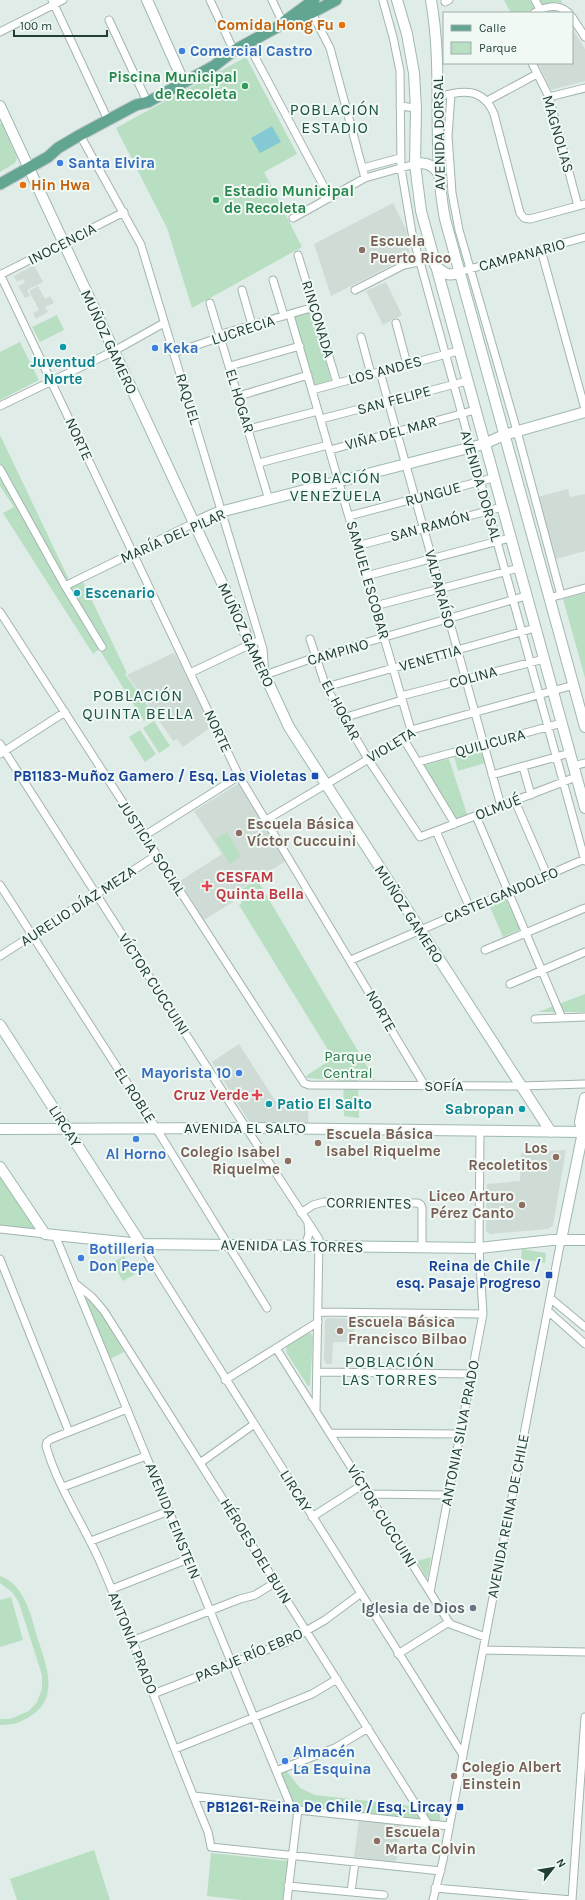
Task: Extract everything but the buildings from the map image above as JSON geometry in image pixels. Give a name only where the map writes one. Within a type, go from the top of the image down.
[{"type":"main road","points":[[281,25],[299,9],[314,0]]},
{"type":"main road","points":[[0,175],[48,157],[58,148],[136,105],[145,97],[182,80],[281,25],[312,13],[336,0]]},
{"type":"main road","points":[[136,105],[148,102],[182,80]]},
{"type":"main road","points":[[0,184],[26,165]]},
{"type":"street","points":[[0,32],[53,2],[63,0]]},
{"type":"street","points":[[148,0],[182,80]]},
{"type":"street","points":[[210,0],[233,52]]},
{"type":"street","points":[[272,0],[281,25]]},
{"type":"street","name":"AVENIDA DORSAL","points":[[397,0],[407,34],[414,73],[416,108],[415,164],[421,211],[458,351],[585,808]]},
{"type":"street","name":"AVENIDA DORSAL","points":[[431,0],[436,38],[438,173],[444,219],[585,727]]},
{"type":"street","points":[[535,0],[537,11],[552,6],[560,7],[568,12]]},
{"type":"street","name":"AVENIDA DORSAL","points":[[383,1],[393,37],[400,71],[400,158],[418,261],[585,860]]},
{"type":"street","points":[[53,2],[108,120]]},
{"type":"street","points":[[312,13],[330,48],[365,178]]},
{"type":"street","points":[[573,17],[583,28],[585,37]]},
{"type":"street","points":[[109,20],[145,97]]},
{"type":"street","points":[[393,37],[407,34]]},
{"type":"street","points":[[248,44],[330,198]]},
{"type":"street","name":"MAGNOLIAS","points":[[532,64],[549,98],[582,205]]},
{"type":"street","points":[[487,102],[537,74]]},
{"type":"street","points":[[549,98],[585,88]]},
{"type":"street","points":[[438,97],[451,94],[471,93],[480,96],[487,102],[494,114],[520,214],[524,218],[530,219],[582,205]]},
{"type":"street","name":"AVENIDA DORSAL","points":[[451,94],[448,136],[452,193],[459,230],[518,431],[561,595]]},
{"type":"street","name":"MUÑOZ GAMERO","points":[[0,106],[2,118],[26,165],[114,351],[289,727],[325,785],[551,1132]]},
{"type":"street","name":"AVENIDA DORSAL","points":[[400,106],[416,108]]},
{"type":"street","name":"RAQUEL","points":[[80,135],[124,212],[141,246],[260,640],[265,660],[265,675]]},
{"type":"street","points":[[363,168],[400,158]]},
{"type":"street","points":[[293,218],[365,178],[423,163],[430,165],[438,173]]},
{"type":"street","name":"INOCENCIA","points":[[0,274],[124,212]]},
{"type":"street","name":"CAMPANARIO","points":[[458,272],[585,238]]},
{"type":"street","points":[[541,250],[585,409]]},
{"type":"street","name":"RINCONADA","points":[[298,255],[337,383]]},
{"type":"street","points":[[355,290],[397,269],[418,261],[434,262],[447,275],[454,275],[458,272]]},
{"type":"street","name":"NORTE","points":[[0,274],[239,776],[351,960],[425,1086]]},
{"type":"street","name":"SAMUEL ESCOBAR","points":[[273,280],[300,346],[411,730]]},
{"type":"street","points":[[242,290],[252,325]]},
{"type":"street","name":"EL HOGAR","points":[[210,303],[249,429],[269,500]]},
{"type":"street","name":"LUCRECIA","points":[[174,354],[220,335],[314,307]]},
{"type":"street","points":[[396,322],[407,364]]},
{"type":"street","points":[[0,406],[114,351],[164,323]]},
{"type":"street","points":[[360,337],[371,374]]},
{"type":"street","points":[[230,366],[300,346]]},
{"type":"street","name":"LOS ANDES","points":[[312,390],[458,351]]},
{"type":"street","name":"VALPARAÍSO","points":[[380,372],[501,806]]},
{"type":"street","points":[[239,396],[308,375]]},
{"type":"street","name":"SAN FELIPE","points":[[321,419],[467,382]]},
{"type":"street","name":"VIÑA DEL MAR","points":[[259,463],[397,432],[475,410]]},
{"type":"street","points":[[249,429],[318,411]]},
{"type":"street","name":"MARÍA DEL PILAR","points":[[65,586],[213,514],[470,448],[484,444],[504,435],[585,412]]},
{"type":"street","points":[[0,469],[65,586],[102,647]]},
{"type":"street","name":"RUNGUE","points":[[349,516],[494,478]]},
{"type":"street","name":"SAN RAMÓN","points":[[358,546],[502,507]]},
{"type":"street","points":[[366,576],[510,538]]},
{"type":"street","points":[[375,606],[518,568]]},
{"type":"street","points":[[549,598],[585,588]]},
{"type":"street","name":"CAMPINO","points":[[265,675],[316,657],[526,596]]},
{"type":"street","name":"JUSTICIA SOCIAL","points":[[0,612],[304,1083]]},
{"type":"street","name":"VENETTIA","points":[[326,687],[535,628]]},
{"type":"street","name":"EL HOGAR","points":[[310,639],[326,687],[343,718],[368,759],[420,837]]},
{"type":"street","points":[[190,673],[260,640]]},
{"type":"street","name":"COLINA","points":[[343,718],[402,698],[466,679],[544,659]]},
{"type":"street","name":"VIOLETA","points":[[266,820],[403,738],[411,730],[574,685]]},
{"type":"street","points":[[2,753],[65,712]]},
{"type":"street","name":"QUILICURA","points":[[418,762],[562,723]]},
{"type":"street","points":[[403,738],[455,824]]},
{"type":"street","name":"VÍCTOR CUCCUINI","points":[[0,744],[2,753],[96,894],[301,1213],[317,1235],[320,1246],[316,1411]]},
{"type":"street","points":[[492,775],[570,754]]},
{"type":"street","points":[[573,766],[585,763]]},
{"type":"street","points":[[523,767],[531,795]]},
{"type":"street","points":[[144,836],[239,776]]},
{"type":"street","name":"OLMUÉ","points":[[420,837],[576,777]]},
{"type":"street","points":[[515,800],[547,875]]},
{"type":"street","points":[[476,816],[562,1018]]},
{"type":"street","points":[[436,831],[470,908]]},
{"type":"street","name":"AURELIO DÍAZ MEZA","points":[[0,956],[156,855]]},
{"type":"street","name":"CASTELGANDOLFO","points":[[351,960],[585,860]]},
{"type":"street","name":"EL ROBLE","points":[[0,885],[156,1128],[267,1308]]},
{"type":"street","points":[[485,950],[585,908]]},
{"type":"street","points":[[510,984],[585,952]]},
{"type":"street","points":[[535,1019],[585,1017]]},
{"type":"street","name":"LIRCAY","points":[[0,1025],[141,1244],[225,1380],[463,1755]]},
{"type":"street","name":"SOFÍA","points":[[304,1083],[309,1085],[425,1086],[585,1084]]},
{"type":"street","points":[[584,1132],[580,1122],[585,1098]]},
{"type":"street","name":"AVENIDA EL SALTO","points":[[0,1129],[66,1127],[584,1132]]},
{"type":"street","name":"ANTONIA SILVA PRADO","points":[[430,1592],[482,1314],[479,1248],[480,1130]]},
{"type":"street","name":"AVENIDA REINA DE CHILE","points":[[433,1900],[463,1755],[561,1240],[584,1132]]},
{"type":"street","points":[[0,1167],[45,1234]]},
{"type":"street","name":"CORRIENTES","points":[[301,1213],[313,1205],[324,1202],[418,1203],[421,1204],[422,1208],[422,1247]]},
{"type":"street","points":[[305,1246],[309,1234],[308,1223]]},
{"type":"street","points":[[124,1242],[129,1227]]},
{"type":"street","name":"AVENIDA LAS TORRES","points":[[0,1229],[141,1244],[479,1248],[561,1240],[585,1240]]},
{"type":"street","name":"AVENIDA EINSTEIN","points":[[55,1235],[253,1716],[294,1809]]},
{"type":"street","points":[[0,1259],[69,1432],[127,1409]]},
{"type":"street","name":"HÉROES DEL BUIN","points":[[77,1286],[92,1297],[104,1311],[428,1824]]},
{"type":"street","points":[[550,1298],[585,1327]]},
{"type":"street","points":[[548,1311],[585,1344]]},
{"type":"street","points":[[318,1312],[482,1314]]},
{"type":"street","points":[[225,1380],[318,1322]]},
{"type":"street","name":"VÍCTOR CUCCUINI","points":[[276,1348],[448,1622]]},
{"type":"street","points":[[316,1372],[471,1374]]},
{"type":"street","points":[[200,1463],[254,1425]]},
{"type":"street","name":"ANTONIA PRADO","points":[[69,1432],[51,1439],[47,1442],[47,1448],[63,1487],[91,1541],[112,1589],[208,1832],[211,1848],[292,1856]]},
{"type":"street","points":[[330,1433],[460,1434]]},
{"type":"street","points":[[63,1487],[146,1456]]},
{"type":"street","points":[[312,1517],[362,1485]]},
{"type":"street","points":[[368,1494],[448,1495]]},
{"type":"street","points":[[91,1541],[168,1511]]},
{"type":"street","points":[[112,1589],[188,1559]]},
{"type":"street","points":[[132,1641],[253,1596],[276,1582]]},
{"type":"street","name":"PASAJE RÍO EBRO","points":[[154,1694],[288,1642],[329,1618],[360,1594]]},
{"type":"street","points":[[398,1654],[448,1622],[454,1627],[485,1637]]},
{"type":"street","points":[[483,1650],[585,1652]]},
{"type":"street","points":[[175,1749],[253,1716],[312,1694],[337,1679]]},
{"type":"street","points":[[435,1888],[572,1900],[582,1799],[585,1717]]},
{"type":"street","points":[[276,1771],[335,1748],[368,1728]]},
{"type":"street","points":[[194,1796],[294,1809],[449,1826]]},
{"type":"street","points":[[287,1900],[292,1856],[294,1809]]},
{"type":"street","points":[[292,1856],[440,1871]]},
{"type":"street","points":[[351,1892],[355,1862]]},
{"type":"street","points":[[288,1886],[384,1896]]},
{"type":"shaded area","points":[[573,30],[585,49],[585,81],[551,90],[538,64],[573,64]]},
{"type":"shaded area","name":"Escuela Puerto Rico","points":[[393,203],[406,229],[410,256],[331,296],[314,244]]},
{"type":"shaded area","points":[[34,265],[43,282],[27,290],[30,296],[25,298],[18,286],[25,283],[23,279],[17,282],[14,276]]},
{"type":"shaded area","points":[[386,282],[402,315],[383,325],[366,291]]},
{"type":"shaded area","points":[[38,286],[45,299],[50,296],[54,303],[45,307],[48,312],[36,319],[33,313],[39,310],[29,291]]},
{"type":"shaded area","points":[[568,489],[570,497],[585,494],[585,551],[556,559],[538,497]]},
{"type":"shaded area","points":[[173,653],[176,655],[211,727],[183,747],[177,739],[173,741],[127,675]]},
{"type":"shaded area","name":"Escuela Básica Víctor Cuccuini","points":[[238,784],[242,786],[286,861],[235,892],[239,898],[204,920],[180,881],[222,854],[194,811]]},
{"type":"shaded area","points":[[239,1044],[280,1108],[291,1102],[309,1105],[308,1123],[250,1123],[212,1062]]},
{"type":"shaded area","name":"Liceo Arturo Pérez Canto","points":[[566,1150],[553,1226],[548,1229],[490,1234],[486,1231],[487,1184],[520,1181],[521,1153]]},
{"type":"shaded area","name":"Escuela Básica Francisco Bilbao","points":[[328,1318],[355,1319],[354,1342],[333,1342],[332,1364],[326,1364],[324,1360],[325,1320]]},
{"type":"shaded area","name":"Escuela Marta Colvin","points":[[359,1819],[401,1825],[396,1862],[354,1857]]},
{"type":"green space","points":[[504,0],[530,0],[534,8],[527,12],[510,12]]},
{"type":"green space","points":[[537,0],[561,0],[562,3],[554,2],[541,8]]},
{"type":"green space","name":"Estadio Municipal de Recoleta","points":[[246,57],[297,154],[264,172],[302,247],[192,308],[167,228],[116,128]]},
{"type":"green space","points":[[0,123],[3,125],[17,158],[15,163],[0,172]]},
{"type":"green space","points":[[312,312],[331,380],[313,386],[293,317]]},
{"type":"green space","points":[[57,315],[64,330],[40,342],[32,327]]},
{"type":"green space","points":[[20,342],[39,380],[0,400],[0,352]]},
{"type":"green space","points":[[0,435],[72,586],[83,582],[127,673],[125,674],[153,714],[144,721],[99,649],[93,654],[3,513],[14,507],[0,486]]},
{"type":"green space","points":[[585,593],[585,678],[563,599]]},
{"type":"green space","points":[[154,721],[170,746],[159,753],[143,728]]},
{"type":"green space","points":[[140,730],[156,754],[145,762],[129,737]]},
{"type":"green space","points":[[481,748],[485,763],[458,771],[454,756]]},
{"type":"green space","points":[[449,759],[467,814],[456,819],[424,765]]},
{"type":"green space","points":[[227,832],[241,856],[230,864],[215,840]]},
{"type":"green space","name":"Parque Central","points":[[257,879],[375,1080],[358,1079],[359,1118],[344,1116],[343,1081],[307,1078],[306,1076],[333,1058],[239,905],[242,903],[237,892]]},
{"type":"green space","points":[[506,898],[520,930],[503,937],[489,905]]},
{"type":"green space","points":[[585,994],[585,1012],[538,1012]]},
{"type":"green space","points":[[0,1172],[36,1228],[35,1230],[0,1225]]},
{"type":"green space","points":[[522,1249],[546,1253],[545,1263],[521,1259]]},
{"type":"green space","points":[[124,1256],[135,1274],[123,1281],[112,1263]]},
{"type":"green space","points":[[84,1297],[97,1306],[124,1352],[110,1359]]},
{"type":"green space","points":[[307,1332],[310,1332],[313,1337],[310,1386],[308,1386],[286,1352],[287,1346]]},
{"type":"green space","points":[[431,1557],[428,1577],[426,1577],[417,1561]]},
{"type":"green space","points":[[0,1576],[8,1580],[21,1593],[29,1610],[47,1669],[48,1691],[45,1701],[39,1710],[19,1722],[0,1725],[0,1719],[10,1719],[29,1711],[37,1702],[42,1689],[42,1675],[19,1603],[13,1593],[0,1583]]},
{"type":"green space","points":[[11,1597],[23,1640],[0,1647],[0,1600]]},
{"type":"green space","points":[[286,1770],[300,1788],[315,1795],[439,1809],[441,1824],[298,1806],[293,1802],[280,1773]]},
{"type":"green space","points":[[94,1850],[110,1900],[17,1900],[10,1879]]},
{"type":"green space","points":[[211,1853],[288,1861],[284,1900],[242,1900],[207,1896]]},
{"type":"water","points":[[272,126],[281,142],[260,153],[251,138]]},
{"type":"place","name":"Comida Hong Fu","points":[[342,25]]},
{"type":"place","name":"Comercial Castro","points":[[182,51]]},
{"type":"place","name":"Piscina Municipal de Recoleta","points":[[245,86]]},
{"type":"place","name":"Santa Elvira","points":[[60,163]]},
{"type":"place","name":"Hin Hwa","points":[[23,185]]},
{"type":"place","name":"Estadio Municipal de Recoleta","points":[[216,200]]},
{"type":"place","name":"Escuela Puerto Rico","points":[[362,250]]},
{"type":"place","name":"Juventud Norte","points":[[63,347]]},
{"type":"place","name":"Keka","points":[[155,348]]},
{"type":"place","name":"Escenario","points":[[77,593]]},
{"type":"place","name":"PB1183-Muñoz Gamero / Esq. Las Violetas","points":[[315,776]]},
{"type":"place","name":"Escuela Básica Víctor Cuccuini","points":[[239,833]]},
{"type":"place","name":"CESFAM Quinta Bella","points":[[207,886]]},
{"type":"place","name":"Mayorista 10","points":[[239,1073]]},
{"type":"place","name":"Cruz Verde","points":[[257,1095]]},
{"type":"place","name":"Patio El Salto","points":[[269,1104]]},
{"type":"place","name":"Sabropan","points":[[522,1109]]},
{"type":"place","name":"Al Horno","points":[[136,1139]]},
{"type":"place","name":"Escuela Básica Isabel Riquelme","points":[[318,1143]]},
{"type":"place","name":"Los Recoletitos","points":[[556,1157]]},
{"type":"place","name":"Colegio Isabel Riquelme","points":[[288,1161]]},
{"type":"place","name":"Liceo Arturo Pérez Canto","points":[[522,1205]]},
{"type":"place","name":"Botilleria Don Pepe","points":[[81,1258]]},
{"type":"place","name":"Reina de Chile / esq. Pasaje Progreso","points":[[549,1275]]},
{"type":"place","name":"Escuela Básica Francisco Bilbao","points":[[340,1331]]},
{"type":"place","name":"Iglesia de Dios","points":[[473,1608]]},
{"type":"place","name":"Almacén La Esquina","points":[[285,1761]]},
{"type":"place","name":"Colegio Albert Einstein","points":[[454,1776]]},
{"type":"place","name":"PB1261-Reina De Chile / Esq. Lircay","points":[[460,1807]]},
{"type":"place","name":"Escuela Marta Colvin","points":[[377,1841]]},
{"type":"district","name":"POBLACIÓN ESTADIO","points":[[335,118]]},
{"type":"district","name":"POBLACIÓN VENEZUELA","points":[[336,486]]},
{"type":"district","name":"POBLACIÓN QUINTA BELLA","points":[[138,704]]},
{"type":"district","name":"POBLACIÓN LAS TORRES","points":[[390,1370]]}]
